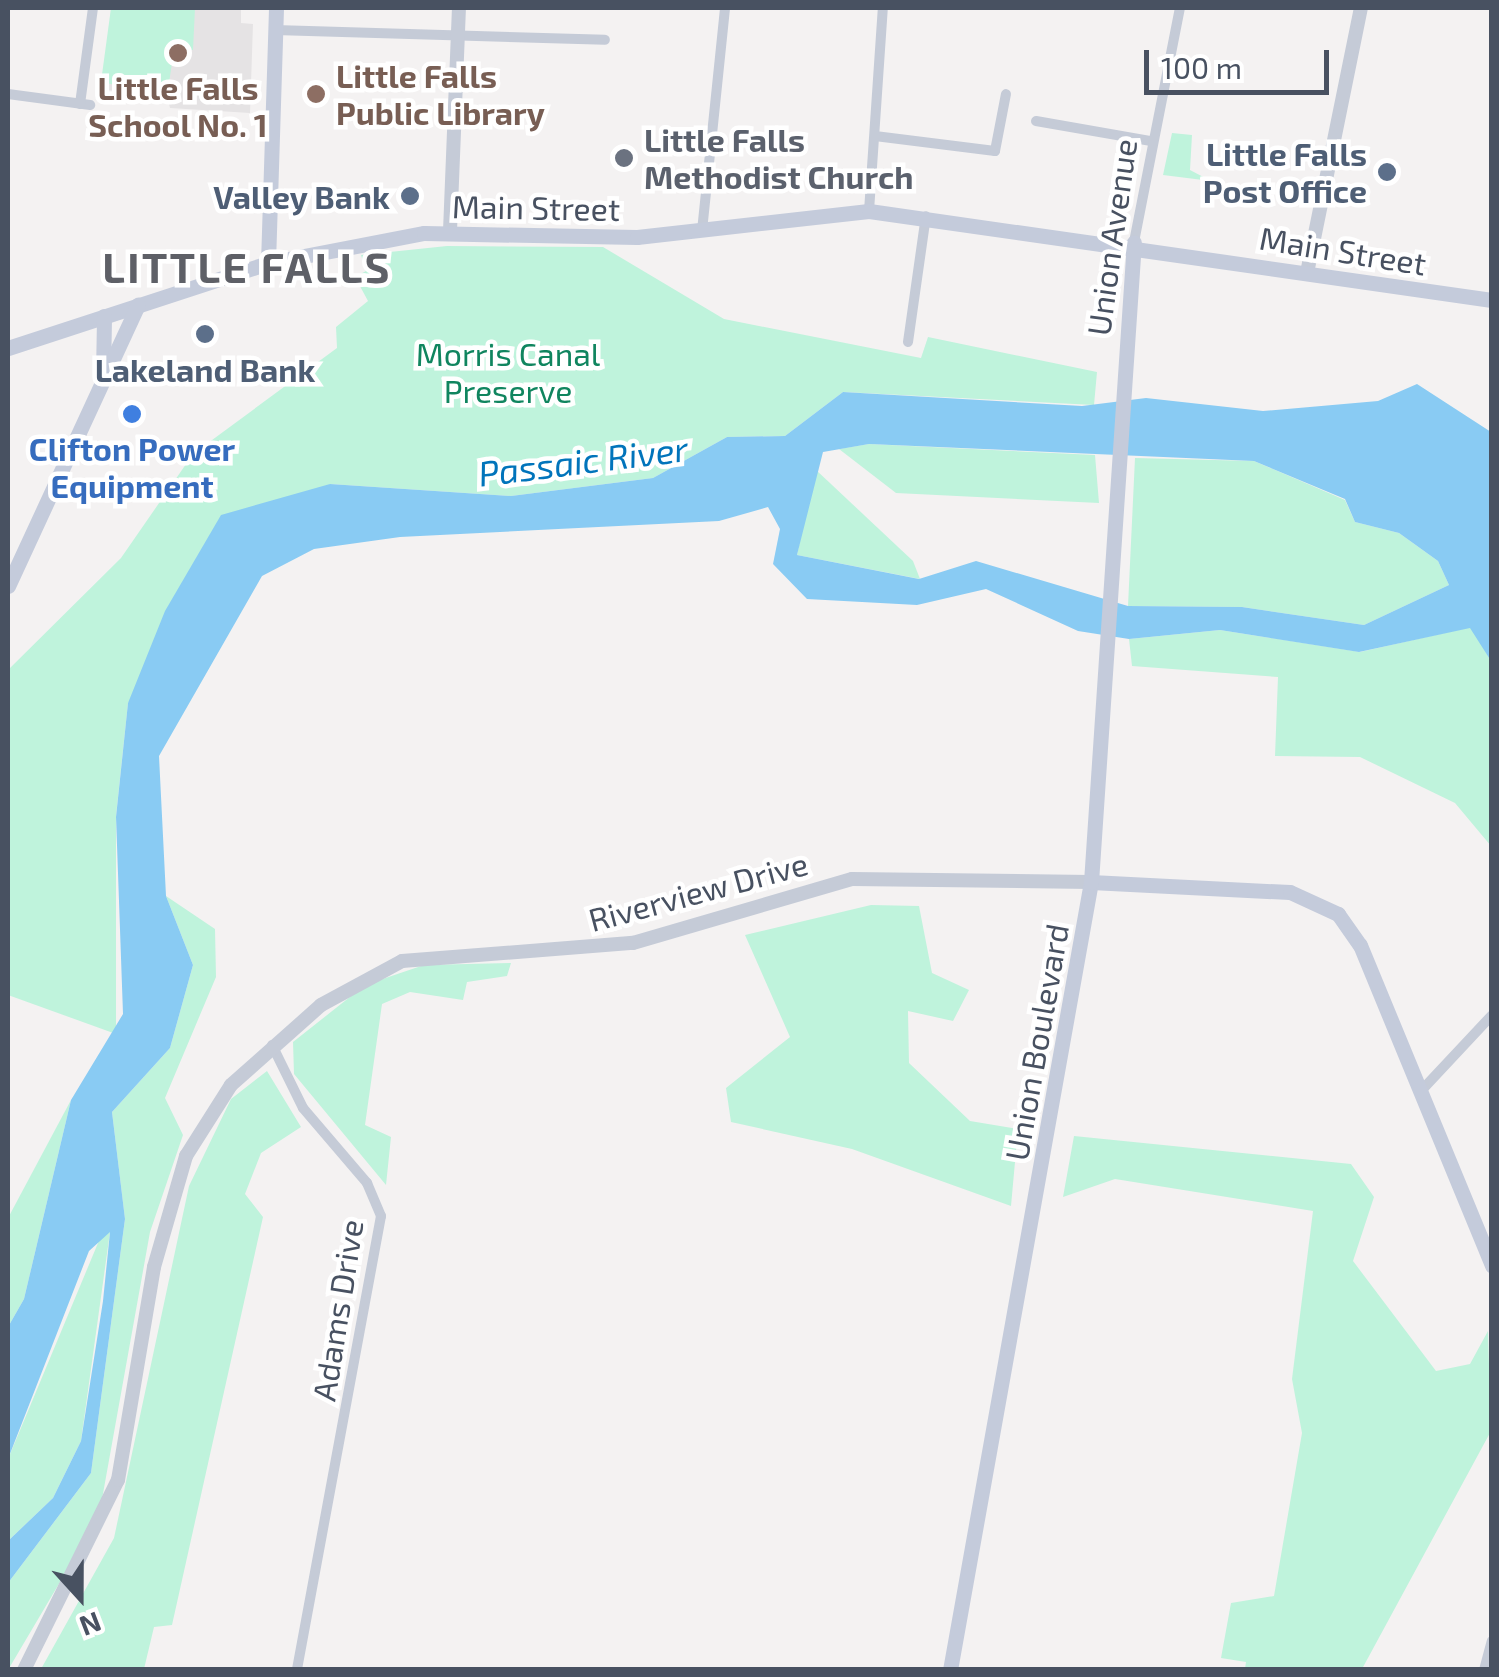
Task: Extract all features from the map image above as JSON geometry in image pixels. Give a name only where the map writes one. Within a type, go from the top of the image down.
[{"type":"main road","points":[[268,263],[276,8]]},
{"type":"main road","name":"Main Street","points":[[8,348],[268,263],[450,231],[702,231],[869,210],[1134,242],[1492,300]]},
{"type":"main road","name":"Union Avenue","points":[[1118,417],[1134,242]]},
{"type":"main road","points":[[8,586],[138,305]]},
{"type":"main road","points":[[102,379],[104,316]]},
{"type":"main road","name":"Union Boulevard","points":[[950,1670],[1091,882],[1106,685],[1110,512],[1118,417]]},
{"type":"main road","name":"Riverview Drive","points":[[1091,882],[1290,892],[1324,903],[1360,945],[1492,1266]]},
{"type":"street","points":[[8,94],[85,105],[93,8]]},
{"type":"street","points":[[450,231],[459,8]]},
{"type":"street","points":[[702,231],[725,8]]},
{"type":"street","points":[[869,210],[884,8]]},
{"type":"street","name":"Union Avenue","points":[[1134,242],[1180,8]]},
{"type":"street","points":[[1307,272],[1361,8]]},
{"type":"street","points":[[274,30],[606,40]]},
{"type":"street","points":[[875,136],[995,151],[1006,94]]},
{"type":"street","points":[[1036,121],[1151,141]]},
{"type":"street","points":[[908,342],[926,215]]},
{"type":"street","name":"Riverview Drive","points":[[24,1670],[118,1480],[154,1266],[186,1156],[212,1108],[272,1044],[368,975],[417,957],[621,946],[867,876],[1091,882]]},
{"type":"street","points":[[1420,1092],[1492,1016]]},
{"type":"street","name":"Adams Drive","points":[[272,1044],[303,1108],[366,1182],[380,1216],[297,1670]]},
{"type":"street","points":[[1484,1670],[1492,1641]]},
{"type":"shaded area","name":"Little Falls School No. 1","points":[[111,8],[241,8],[241,23],[253,24],[250,113],[170,108],[167,96],[107,90]]},
{"type":"green space","points":[[111,8],[195,8],[193,50],[174,50],[167,96],[101,82]]},
{"type":"green space","points":[[1172,133],[1192,135],[1190,170],[1211,181],[1163,175]]},
{"type":"green space","name":"Morris Canal Preserve","points":[[447,246],[603,247],[724,319],[921,358],[928,337],[1097,372],[1094,405],[843,392],[785,436],[727,437],[653,478],[511,496],[330,484],[128,703],[116,816],[116,1034],[8,995],[8,670],[121,558],[193,454],[337,348],[336,327],[368,301],[355,277],[366,271],[361,255]]},
{"type":"green space","points":[[869,444],[1095,455],[1099,503],[896,493],[839,449]]},
{"type":"green space","points":[[1135,458],[1254,461],[1345,500],[1355,522],[1399,533],[1438,561],[1449,585],[1364,625],[1242,607],[1128,606]]},
{"type":"green space","points":[[815,469],[913,561],[920,579],[797,555]]},
{"type":"green space","points":[[1471,627],[1491,661],[1491,846],[1455,803],[1360,757],[1275,756],[1278,677],[1132,666],[1129,639],[1220,630],[1360,652]]},
{"type":"green space","points":[[166,896],[215,929],[216,977],[165,1098],[183,1135],[150,1232],[99,1516],[8,1670],[8,1583],[91,1473],[125,1219],[112,1112],[170,1048],[193,965]]},
{"type":"green space","points":[[871,905],[919,906],[932,973],[969,990],[953,1021],[908,1011],[909,1063],[970,1121],[1018,1129],[1011,1206],[852,1149],[731,1122],[726,1088],[790,1037],[745,935]]},
{"type":"green space","points":[[511,963],[507,976],[467,982],[463,1000],[410,992],[382,1004],[365,1125],[391,1137],[386,1185],[294,1074],[293,1042],[365,985],[424,965]]},
{"type":"green space","points":[[267,1071],[301,1127],[261,1153],[245,1194],[263,1217],[172,1625],[154,1627],[144,1669],[41,1669],[114,1538],[189,1186],[231,1099]]},
{"type":"green space","points":[[71,1100],[24,1299],[8,1327],[8,1218]]},
{"type":"green space","points":[[1074,1136],[1351,1164],[1374,1197],[1353,1261],[1436,1371],[1470,1364],[1488,1331],[1491,1431],[1362,1669],[1245,1669],[1246,1662],[1221,1658],[1231,1603],[1274,1596],[1302,1433],[1292,1379],[1313,1211],[1115,1179],[1063,1197]]},
{"type":"green space","points":[[103,1231],[110,1232],[81,1441],[53,1498],[8,1541],[8,1459]]},
{"type":"water","points":[[1417,384],[1491,432],[1491,661],[1470,628],[1359,652],[1220,630],[1129,639],[1078,631],[986,589],[917,605],[807,599],[773,564],[780,529],[768,507],[719,521],[400,537],[314,549],[262,576],[159,756],[166,896],[193,965],[170,1048],[112,1112],[125,1219],[91,1473],[8,1583],[8,1541],[53,1498],[81,1441],[103,1301],[110,1232],[89,1251],[8,1459],[8,1327],[24,1299],[71,1100],[123,1014],[116,817],[128,703],[165,611],[221,515],[330,484],[511,496],[653,478],[727,437],[785,436],[843,392],[1082,406],[1146,398],[1263,411],[1378,401]],"holes":[[[869,444],[1254,461],[1345,499],[1355,522],[1399,533],[1438,561],[1449,585],[1364,625],[1242,607],[1128,606],[976,561],[919,579],[797,555],[823,452]]]},
{"type":"place","name":"Little Falls School No. 1","points":[[178,53]]},
{"type":"place","name":"Little Falls Public Library","points":[[316,94]]},
{"type":"place","name":"Little Falls Methodist Church","points":[[624,158]]},
{"type":"place","name":"Little Falls Post Office","points":[[1387,172]]},
{"type":"place","name":"Valley Bank","points":[[410,196]]},
{"type":"place","name":"Lakeland Bank","points":[[205,334]]},
{"type":"place","name":"Clifton Power Equipment","points":[[132,414]]},
{"type":"district","name":"LITTLE FALLS","points":[[247,266]]},
{"type":"water label","name":"Passaic River","points":[[583,460]]}]
